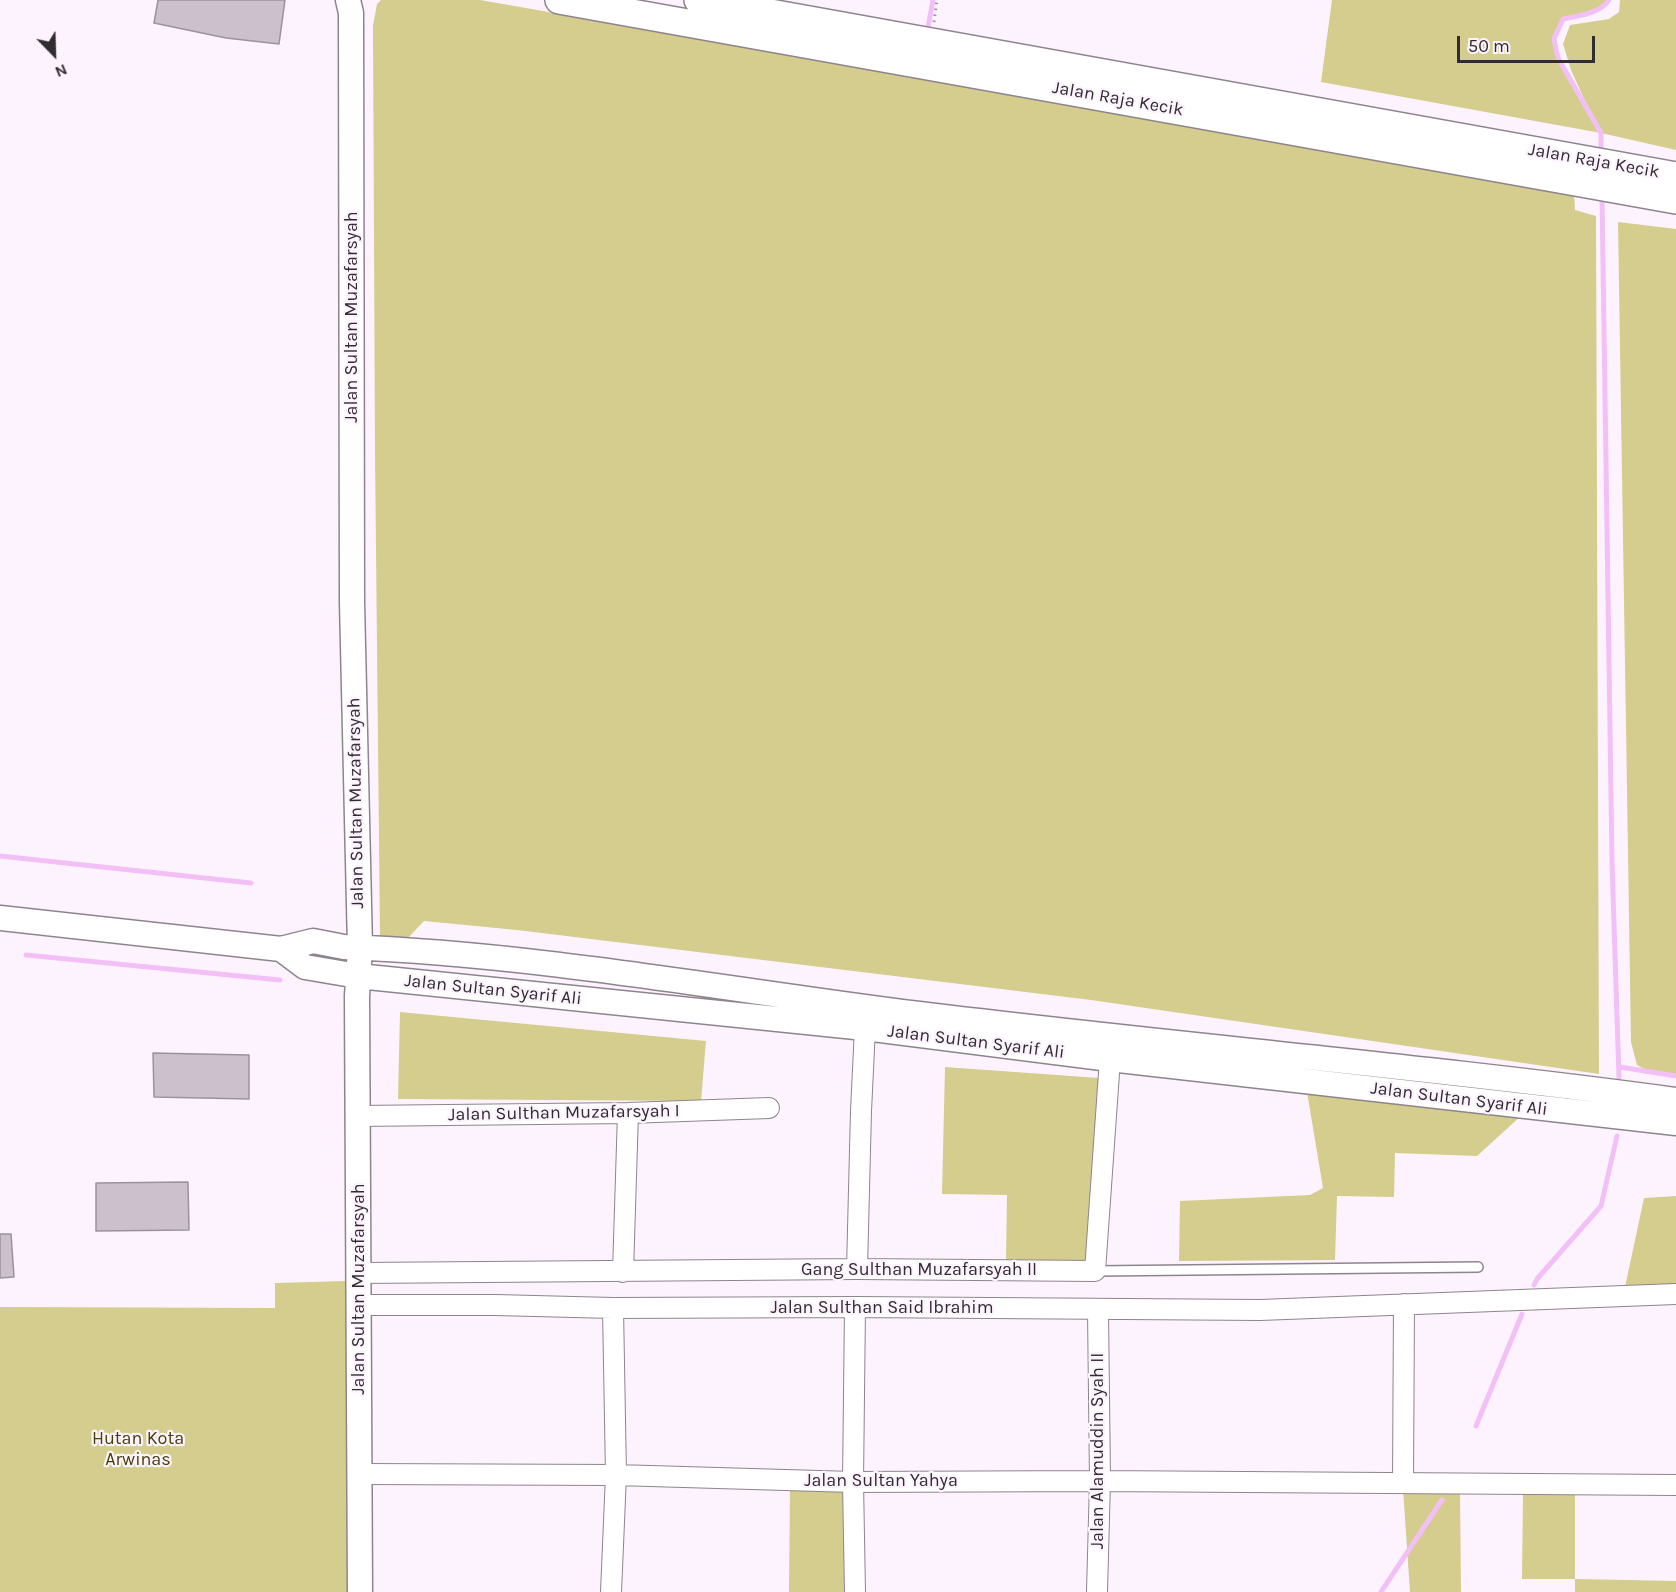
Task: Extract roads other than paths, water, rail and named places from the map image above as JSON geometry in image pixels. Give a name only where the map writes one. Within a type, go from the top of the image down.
[{"type":"main road","name":"Jalan Raja Kecik","points":[[698,0],[786,8],[1296,118]]},
{"type":"main road","name":"Jalan Raja Kecik","points":[[574,1],[1296,118],[1665,186]]},
{"type":"street","name":"Jalan Sultan Muzafarsyah","points":[[354,4],[352,591],[360,948],[358,976],[360,1592]]},
{"type":"street","name":"Jalan Sultan Syarif Ali","points":[[0,918],[281,949],[313,940],[344,947],[533,961],[920,1014],[1561,1084],[1676,1100]]},
{"type":"street","name":"Jalan Sultan Syarif Ali","points":[[281,949],[305,967],[358,976],[866,1028],[1110,1059],[1676,1123]]},
{"type":"street","points":[[857,1269],[861,1111],[866,1028]]},
{"type":"street","points":[[1095,1271],[1110,1059]]},
{"type":"street","points":[[1557,1110],[1561,1084]]},
{"type":"street","name":"Jalan Sulthan Muzafarsyah I","points":[[358,1116],[628,1113],[769,1108]]},
{"type":"street","points":[[623,1272],[628,1113]]},
{"type":"street","name":"Gang Sulthan Muzafarsyah II","points":[[359,1273],[857,1269],[1095,1271]]},
{"type":"street","name":"Jalan Sulthan Said Ibrahim","points":[[360,1305],[1260,1310],[1676,1294]]},
{"type":"street","points":[[1403,1483],[1404,1305]]},
{"type":"street","points":[[855,1307],[853,1482],[855,1592]]},
{"type":"street","points":[[611,1592],[616,1475],[613,1308]]},
{"type":"street","name":"Jalan Alamuddin Syah II","points":[[1098,1310],[1100,1481],[1098,1592]]},
{"type":"street","name":"Jalan Sultan Yahya","points":[[360,1474],[616,1475],[853,1482],[1100,1481],[1676,1485]]},
{"type":"lane","name":"Gang Sulthan Muzafarsyah II","points":[[1095,1271],[1478,1267]]},
{"type":"waterway","points":[[928,27],[933,0]]},
{"type":"waterway","points":[[1601,153],[1601,133],[1558,58],[1554,39],[1563,19],[1595,11],[1609,0]]},
{"type":"waterway","points":[[1602,196],[1612,862],[1619,1078]]},
{"type":"waterway","points":[[0,856],[251,883]]},
{"type":"waterway","points":[[26,955],[280,980]]},
{"type":"waterway","points":[[1620,1067],[1676,1076]]},
{"type":"waterway","points":[[1534,1285],[1601,1206],[1617,1136]]},
{"type":"waterway","points":[[1476,1426],[1522,1314]]},
{"type":"waterway","points":[[1381,1592],[1442,1500]]},
{"type":"park label","name":"Hutan Kota Arwinas","points":[[138,1449]]}]
